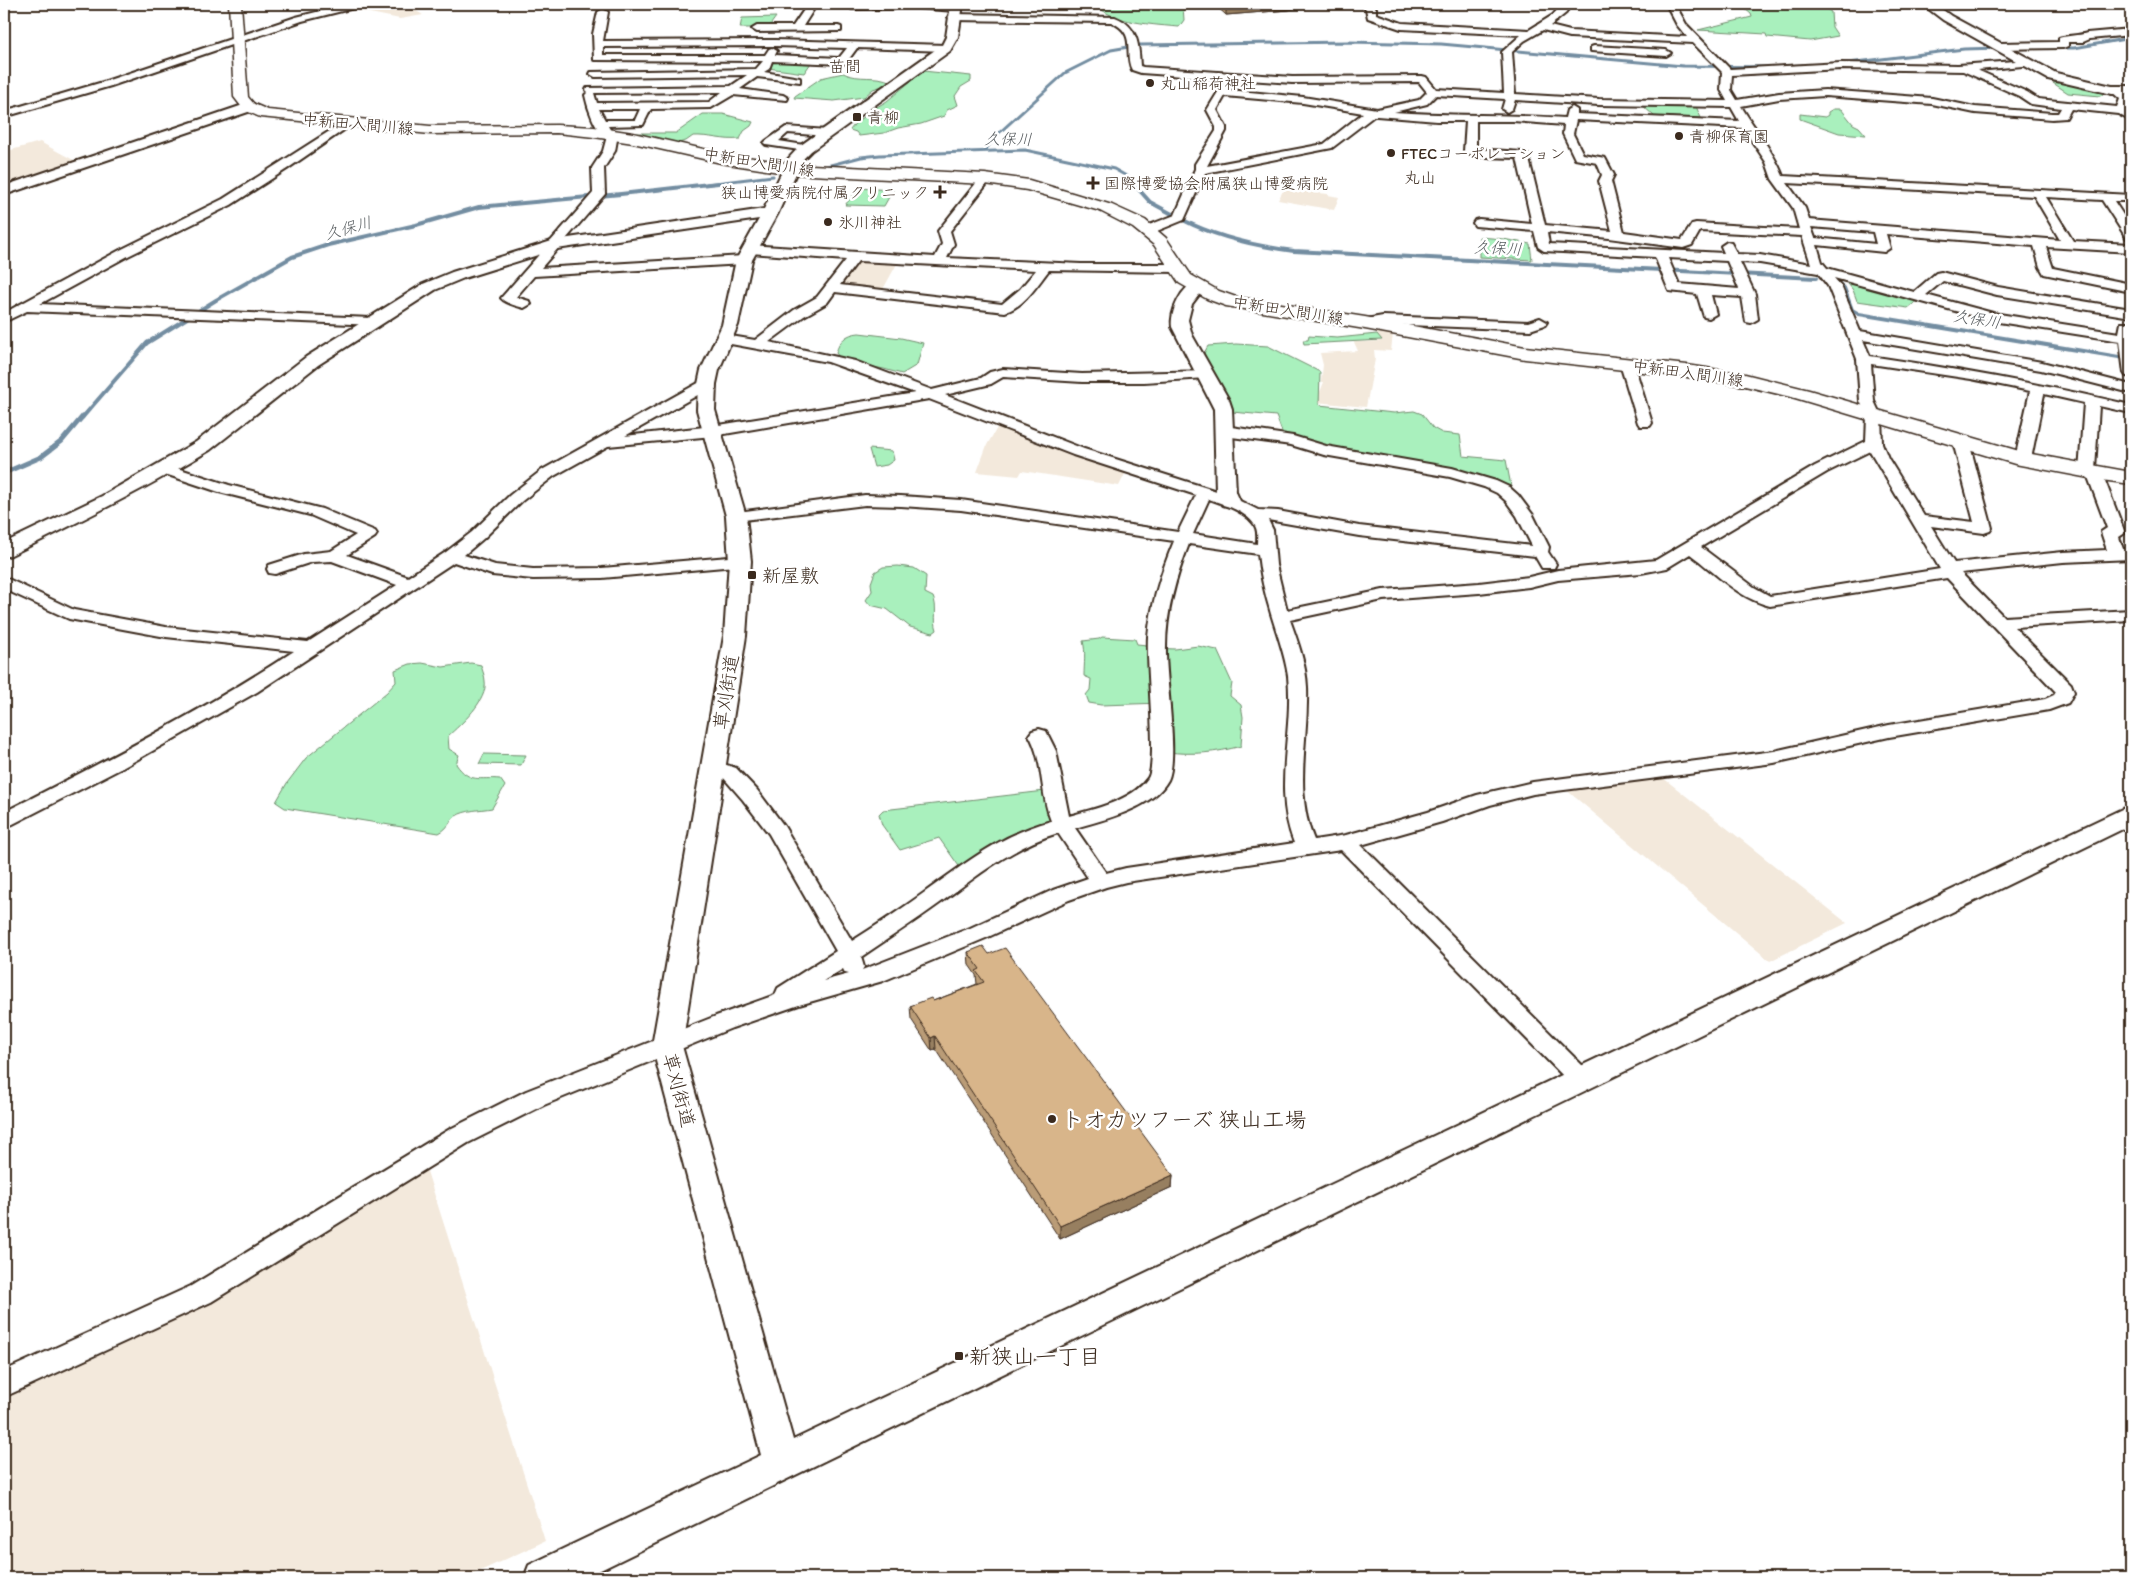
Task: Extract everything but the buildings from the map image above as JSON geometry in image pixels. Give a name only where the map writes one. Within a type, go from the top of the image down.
[{"type":"main road","points":[[235,4],[241,98],[249,107]]},
{"type":"main road","name":"中新田入間川線","points":[[249,107],[274,116],[438,131],[606,130],[721,158],[792,169],[985,179],[1029,185],[1106,208],[1148,230],[1166,249],[1176,268],[1185,279],[1197,287],[1232,302],[1365,323],[1525,353],[1687,371],[1745,380],[1802,394],[2023,459],[2131,478]]},
{"type":"street","points":[[4,114],[107,84],[299,19],[359,4]]},
{"type":"street","points":[[796,29],[812,4]]},
{"type":"street","points":[[1366,4],[1372,8],[1371,16],[1401,26],[1530,33]]},
{"type":"street","points":[[1503,118],[1510,100],[1508,50],[1530,33],[1542,28],[1566,4]]},
{"type":"street","points":[[4,1384],[201,1294],[322,1218],[459,1136],[535,1098],[777,1004],[909,962],[1061,895],[1101,881],[1126,875],[1346,842],[1408,825],[1484,800],[1533,788],[1774,758],[1889,730],[2031,708],[2048,704],[2061,698],[2065,692],[2064,688],[1950,570],[1895,485],[1874,443],[1874,416],[1867,401],[1864,359],[1834,286],[1816,262],[1799,208],[1778,179],[1772,162],[1751,133],[1726,90],[1725,70],[1705,47],[1696,40],[1671,4]]},
{"type":"street","points":[[1928,4],[1948,18],[2059,79],[2126,94],[2121,111]]},
{"type":"street","points":[[598,44],[743,36],[796,29],[894,5],[920,5],[955,10],[1112,20],[1125,24],[1134,46],[1136,68],[1142,70],[1307,80],[1422,79],[1433,92],[1574,101],[1734,104],[1779,96],[1819,93],[1932,102],[1975,110],[2057,116],[2062,116],[2067,106]]},
{"type":"street","points":[[743,36],[775,43],[946,48],[954,35],[955,10]]},
{"type":"street","points":[[524,304],[508,298],[582,211],[597,197],[598,168],[610,151],[606,130],[592,106],[591,90],[598,58],[598,44],[603,12]]},
{"type":"street","points":[[1558,14],[1571,18]]},
{"type":"street","points":[[829,44],[847,15]]},
{"type":"street","points":[[1542,28],[1570,34],[1591,35],[1664,31],[1682,22]]},
{"type":"street","points":[[1596,25],[1664,31],[1696,40]]},
{"type":"street","points":[[1591,35],[1594,53],[1667,56],[1664,31]]},
{"type":"street","points":[[2003,48],[2063,45],[2065,44],[2062,40],[2064,39],[2083,39],[2088,36],[2131,32]]},
{"type":"street","points":[[592,106],[711,105],[765,67],[775,43]]},
{"type":"street","points":[[598,58],[769,58],[842,61],[854,46]]},
{"type":"street","name":"草刈街道","points":[[781,1463],[667,1046],[735,636],[740,561],[736,516],[706,410],[707,384],[710,370],[725,339],[747,255],[792,169],[795,159],[806,148],[946,48]]},
{"type":"street","points":[[1725,70],[1841,66],[1966,68],[2030,63]]},
{"type":"street","points":[[1841,66],[1853,80],[1856,91],[1863,97]]},
{"type":"street","points":[[1966,68],[1975,74],[2023,94],[2033,101]]},
{"type":"street","points":[[595,74],[756,73],[796,80],[771,96]]},
{"type":"street","points":[[1201,170],[1201,164],[1221,131],[1221,127],[1212,110],[1228,84],[1230,74]]},
{"type":"street","points":[[591,90],[731,90],[783,98]]},
{"type":"street","points":[[1148,230],[1176,220],[1180,216],[1198,172],[1201,170],[1328,146],[1374,112],[1423,102],[1433,92]]},
{"type":"street","points":[[1222,93],[1303,100],[1374,112],[1437,118],[1570,119],[1747,125]]},
{"type":"street","points":[[1988,99],[1998,112]]},
{"type":"street","points":[[2006,100],[2033,101],[2121,111],[2131,118]]},
{"type":"street","points":[[1574,101],[1568,134],[1579,157],[1601,160],[1605,167],[1608,175],[1605,181],[1618,227],[1618,235]]},
{"type":"street","points":[[606,130],[639,123],[647,106]]},
{"type":"street","points":[[4,191],[249,107]]},
{"type":"street","points":[[1471,118],[1470,152],[1482,154],[1522,154],[1544,247]]},
{"type":"street","points":[[4,318],[124,253],[227,202],[283,167],[347,123]]},
{"type":"street","points":[[806,148],[770,143],[786,130],[827,133]]},
{"type":"street","points":[[939,261],[948,244],[944,231],[985,179]]},
{"type":"street","points":[[1778,179],[2131,198]]},
{"type":"street","points":[[2038,193],[2069,245]]},
{"type":"street","points":[[2105,196],[2131,236]]},
{"type":"street","points":[[4,551],[109,500],[203,446],[275,388],[372,322],[429,287],[466,273],[555,245],[770,213]]},
{"type":"street","points":[[1479,224],[1618,235],[1683,244],[1688,242],[1696,227],[1807,232],[1878,229],[2039,243],[2131,248]]},
{"type":"street","points":[[1720,228],[1748,294],[1751,319]]},
{"type":"street","points":[[1807,232],[1884,248],[1878,229]]},
{"type":"street","points":[[2039,243],[2049,271],[2131,288]]},
{"type":"street","points":[[1537,260],[1534,247],[1760,259],[1821,270],[1992,317],[2129,339]]},
{"type":"street","points":[[1660,253],[1674,288],[1748,294]]},
{"type":"street","points":[[532,272],[747,255],[855,257],[1131,270],[1176,268]]},
{"type":"street","points":[[758,344],[799,313],[822,300],[855,257]]},
{"type":"street","points":[[831,288],[1005,308],[1025,292],[1044,267]]},
{"type":"street","points":[[1916,297],[1941,276],[1997,291],[2128,312],[2129,363]]},
{"type":"street","points":[[1197,287],[1181,307],[1179,324],[1183,335],[1206,374],[1223,409],[1226,492],[1230,500]]},
{"type":"street","points":[[1703,290],[1709,314]]},
{"type":"street","points":[[4,306],[131,312],[189,312],[372,322]]},
{"type":"street","points":[[1365,323],[1383,320],[1530,326],[1540,322]]},
{"type":"street","points":[[1854,334],[2042,366],[2131,388]]},
{"type":"street","points":[[725,339],[758,344],[865,369],[996,421],[1162,481],[1230,500],[1252,514],[1264,525],[1273,592],[1296,669],[1298,687],[1294,774],[1297,823],[1307,848]]},
{"type":"street","points":[[1864,359],[1971,375],[2092,399],[2131,409]]},
{"type":"street","points":[[1627,364],[1645,423]]},
{"type":"street","points":[[602,443],[713,431],[930,394],[986,382],[995,375],[1003,373],[1082,378],[1144,378],[1206,374]]},
{"type":"street","points":[[4,820],[117,762],[250,688],[452,556],[478,535],[516,498],[548,473],[707,384]]},
{"type":"street","points":[[2023,459],[2038,388]]},
{"type":"street","points":[[2092,399],[2090,472],[2118,533],[2109,532],[2124,554]]},
{"type":"street","points":[[1224,431],[1293,441],[1324,450],[1452,473],[1504,490],[1512,498],[1533,531],[1541,547],[1540,552],[1556,576]]},
{"type":"street","points":[[1918,520],[1984,528],[1961,442]]},
{"type":"street","points":[[1281,617],[1383,595],[1479,588],[1529,582],[1556,576],[1641,568],[1661,564],[1821,468],[1874,443]]},
{"type":"street","points":[[165,468],[225,489],[261,496],[316,512],[369,534],[334,556]]},
{"type":"street","points":[[777,1004],[781,997],[849,955],[973,867],[1022,838],[1116,807],[1148,791],[1159,778],[1161,758],[1158,622],[1165,590],[1183,537],[1204,494]]},
{"type":"street","points":[[736,516],[880,500],[961,505],[1266,550]]},
{"type":"street","points":[[1252,514],[1278,516],[1359,530],[1540,552]]},
{"type":"street","points":[[1690,547],[1729,575],[1744,590],[1759,598],[1770,601],[1950,570],[2063,557],[2124,554]]},
{"type":"street","points":[[275,569],[325,555],[334,556],[411,584]]},
{"type":"street","points":[[452,556],[492,570],[525,574],[602,573],[740,561]]},
{"type":"street","points":[[4,582],[69,614],[166,632],[312,648]]},
{"type":"street","points":[[2001,622],[2131,615]]},
{"type":"street","points":[[1039,735],[1043,740],[1054,794],[1063,826],[1101,881]]},
{"type":"street","points":[[714,768],[729,772],[750,795],[777,831],[849,955],[857,980]]},
{"type":"street","points":[[543,1578],[2131,815]]},
{"type":"street","points":[[1346,842],[1581,1079]]},
{"type":"shaded area","points":[[365,4],[393,4],[410,7],[423,15],[400,19],[345,8]]},
{"type":"shaded area","points":[[40,142],[79,163],[15,185],[4,178],[4,152]]},
{"type":"shaded area","points":[[1284,189],[1339,197],[1334,210],[1278,200]]},
{"type":"shaded area","points":[[855,260],[898,262],[882,291],[835,287]]},
{"type":"shaded area","points":[[1375,330],[1393,333],[1391,351],[1374,350],[1375,359],[1366,407],[1316,402],[1324,382],[1321,382],[1323,365],[1320,353],[1358,351],[1354,342],[1382,341]]},
{"type":"shaded area","points":[[1002,427],[1126,472],[1119,486],[1022,471],[1019,476],[977,472],[987,445],[997,428]]},
{"type":"shaded area","points":[[1662,777],[1847,923],[1770,961],[1564,788]]},
{"type":"shaded area","points":[[425,1165],[545,1541],[465,1578],[4,1578],[4,1390],[141,1328]]},
{"type":"green space","points":[[1096,4],[1186,4],[1183,6],[1184,20],[1179,27],[1122,19],[1102,10]]},
{"type":"green space","points":[[1739,4],[1833,4],[1822,6],[1831,12],[1832,27],[1838,36],[1810,41],[1767,37],[1766,34],[1698,30],[1752,17]]},
{"type":"green space","points":[[776,17],[768,28],[740,28],[742,18]]},
{"type":"green space","points":[[772,60],[813,60],[804,73],[768,68]]},
{"type":"green space","points":[[923,71],[971,76],[971,81],[961,87],[955,96],[958,105],[947,110],[944,116],[884,133],[859,136],[856,132],[850,130],[865,114],[887,101]]},
{"type":"green space","points":[[843,73],[855,77],[880,78],[891,82],[873,89],[864,97],[834,101],[794,98],[821,78]]},
{"type":"green space","points":[[2064,82],[2109,92],[2100,96],[2068,93],[2053,83]]},
{"type":"green space","points":[[1641,104],[1695,104],[1701,118],[1655,117]]},
{"type":"green space","points":[[1833,109],[1841,109],[1853,124],[1859,127],[1866,135],[1839,133],[1800,119],[1800,114],[1825,117]]},
{"type":"green space","points":[[703,114],[723,114],[753,122],[744,131],[740,139],[693,136],[686,141],[675,144],[629,133],[676,133]]},
{"type":"green space","points":[[859,188],[893,190],[884,206],[845,205]]},
{"type":"green space","points":[[1480,237],[1530,244],[1532,260],[1480,257]]},
{"type":"green space","points":[[1844,279],[1918,300],[1908,308],[1857,301],[1853,290]]},
{"type":"green space","points":[[859,333],[901,338],[923,343],[917,365],[902,374],[848,362],[840,358],[836,353],[841,342],[850,335]]},
{"type":"green space","points":[[1377,334],[1382,340],[1304,344],[1303,340],[1308,340],[1309,336],[1337,338]]},
{"type":"green space","points":[[1236,344],[1268,346],[1320,372],[1319,405],[1394,413],[1414,411],[1422,414],[1433,428],[1442,433],[1460,435],[1463,456],[1506,460],[1511,486],[1453,470],[1334,449],[1282,432],[1276,416],[1232,412],[1216,376],[1203,355],[1208,346]]},
{"type":"green space","points":[[869,449],[892,451],[894,460],[887,465],[874,467]]},
{"type":"green space","points":[[883,567],[914,568],[926,576],[925,593],[933,597],[935,605],[937,630],[933,633],[910,627],[887,609],[870,605],[866,600],[872,591],[871,583],[875,572]]},
{"type":"green space","points":[[1102,637],[1135,639],[1137,644],[1153,648],[1175,649],[1198,646],[1217,650],[1232,683],[1230,696],[1241,705],[1243,717],[1241,746],[1204,753],[1167,752],[1163,703],[1101,705],[1089,703],[1086,695],[1090,690],[1091,679],[1084,676],[1085,654],[1083,641]]},
{"type":"green space","points":[[422,663],[443,667],[471,663],[481,665],[485,677],[485,689],[472,712],[448,736],[449,749],[459,755],[456,764],[471,777],[500,779],[505,786],[492,808],[460,814],[439,833],[285,808],[276,802],[287,783],[306,758],[387,692],[396,682],[395,670],[410,664]]},
{"type":"green space","points":[[484,754],[526,755],[521,765],[479,764]]},
{"type":"green space","points":[[1045,791],[1055,819],[961,869],[939,838],[900,850],[882,825],[879,814],[883,810]]},
{"type":"waterway","points":[[2042,48],[2074,48],[2131,38]]},
{"type":"waterway","points":[[985,150],[999,133],[1065,73],[1111,50],[1140,45],[1348,42],[1441,44],[1683,66],[1773,67]]},
{"type":"waterway","points":[[1840,64],[1964,49],[2000,48]]},
{"type":"waterway","name":"久保川","points":[[823,167],[861,157],[880,155],[1025,150],[1114,169],[1128,177],[1134,184]]},
{"type":"waterway","name":"久保川","points":[[707,184],[773,176]]},
{"type":"waterway","name":"久保川","points":[[82,418],[147,343],[216,300],[292,257],[328,245],[416,225],[479,207],[718,183]]},
{"type":"waterway","name":"久保川","points":[[1133,183],[1150,202],[1174,215]]},
{"type":"waterway","name":"久保川","points":[[1183,220],[1210,232],[1237,240],[1265,247],[1294,251],[1816,278]]},
{"type":"waterway","name":"久保川","points":[[1837,282],[1844,288],[1852,310],[1859,314],[2131,359]]},
{"type":"waterway","name":"久保川","points":[[4,473],[41,457],[62,441],[83,416]]},
{"type":"place","name":"丸山稲荷神社","points":[[1150,83]]},
{"type":"place","name":"青柳","points":[[857,117]]},
{"type":"place","name":"青柳保育園","points":[[1679,136]]},
{"type":"place","name":"FTECコーポレーション","points":[[1391,153]]},
{"type":"place","name":"国際博愛協会附属狭山博愛病院","points":[[1093,183]]},
{"type":"place","name":"狭山博愛病院付属クリニック","points":[[940,192]]},
{"type":"place","name":"氷川神社","points":[[828,222]]},
{"type":"place","name":"新屋敷","points":[[752,575]]},
{"type":"place","name":"トオカツフーズ 狭山工場","points":[[1052,1119]]},
{"type":"place","name":"新狭山一丁目","points":[[959,1356]]},
{"type":"district","name":"苗間","points":[[845,66]]},
{"type":"district","name":"丸山","points":[[1420,177]]}]
